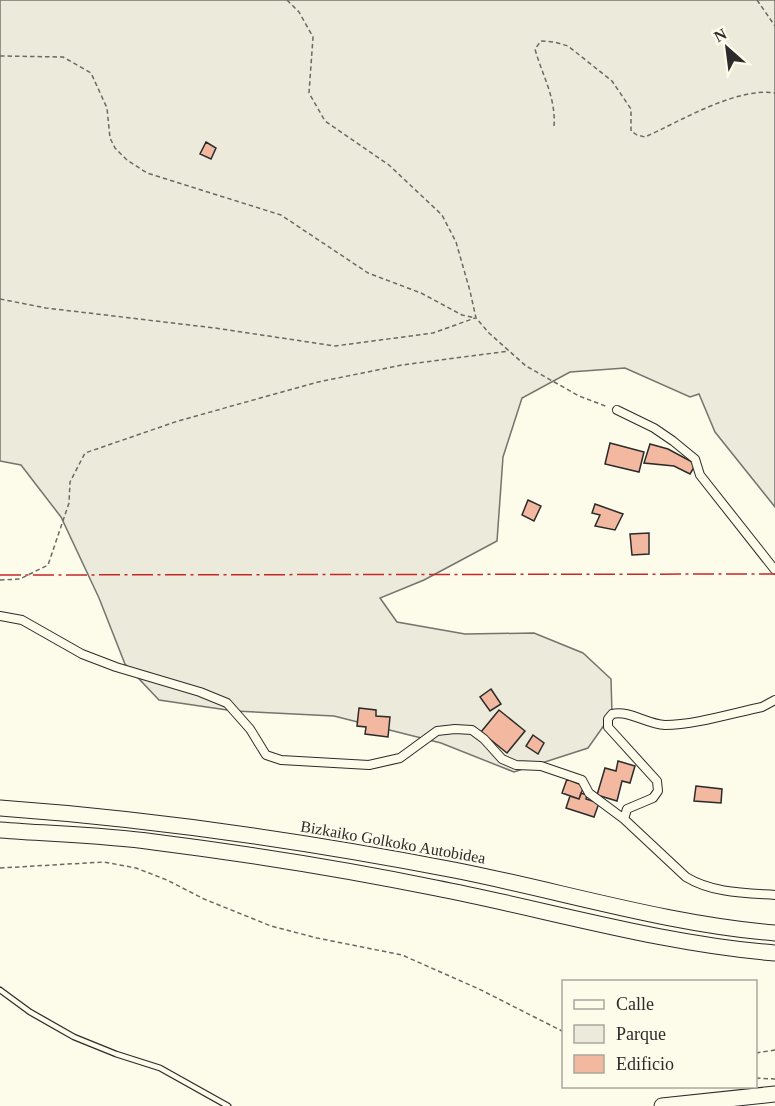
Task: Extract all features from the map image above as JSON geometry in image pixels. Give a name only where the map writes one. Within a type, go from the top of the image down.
[{"type":"highway","name":"Bizkaiko Golkoko Autobidea","points":[[0,808],[268,837],[454,870],[669,918],[747,931],[775,933]]},
{"type":"highway","points":[[0,830],[152,841],[353,871],[657,936],[742,951],[775,953]]},
{"type":"highway","points":[[662,1106],[775,1094]]},
{"type":"street","points":[[617,410],[654,428],[695,459],[700,475],[775,570]]},
{"type":"street","points":[[0,616],[22,620],[82,654],[108,664],[200,692],[227,703],[250,729],[266,755],[281,760],[369,765],[400,758],[437,731],[472,730],[484,739],[502,759],[516,765],[541,766],[582,780],[589,793],[624,819],[695,883],[716,889],[775,895]]},
{"type":"street","points":[[624,819],[627,809],[653,798],[658,790],[657,781],[608,727],[608,719],[612,714],[620,712],[650,723],[675,725],[762,707],[775,700]]},
{"type":"lane","points":[[0,990],[30,1012],[74,1036],[116,1054],[159,1068],[228,1106]]},
{"type":"path","points":[[287,0],[299,12],[313,37],[309,93],[326,121],[389,165],[442,215],[456,242],[476,318],[489,333],[526,366],[579,396],[617,410]]},
{"type":"path","points":[[757,0],[775,26]]},
{"type":"path","points":[[554,126],[555,111],[535,49],[541,42],[554,42],[568,46],[612,81],[631,109],[632,131],[637,135],[645,136],[722,100],[766,92],[775,93]]},
{"type":"path","points":[[0,56],[63,57],[91,73],[107,108],[110,138],[115,148],[126,160],[147,173],[281,215],[368,273],[421,293],[462,315],[476,318]]},
{"type":"path","points":[[0,299],[46,308],[215,328],[335,346],[433,333],[476,318]]},
{"type":"path","points":[[0,580],[20,579],[48,565],[69,503],[70,482],[85,453],[178,421],[318,382],[402,365],[509,351]]},
{"type":"path","points":[[0,868],[104,861],[136,868],[271,926],[402,955],[479,989],[532,1018],[562,1031]]},
{"type":"path","points":[[757,1053],[775,1050]]},
{"type":"path","points":[[757,1078],[775,1079]]},
{"type":"green space","points":[[0,0],[775,0],[775,507],[715,432],[699,394],[690,397],[625,368],[570,372],[522,398],[503,457],[497,541],[424,580],[380,598],[397,622],[465,634],[534,633],[583,653],[611,679],[612,714],[588,748],[514,772],[441,743],[334,716],[234,711],[159,700],[125,664],[99,598],[61,517],[21,465],[0,461]]},
{"type":"building","points":[[206,142],[216,148],[211,159],[200,154]]},
{"type":"building","points":[[610,443],[644,452],[639,472],[605,464]]},
{"type":"building","points":[[650,444],[668,449],[696,464],[690,474],[674,466],[644,463]]},
{"type":"building","points":[[528,500],[541,506],[534,521],[522,515]]},
{"type":"building","points":[[595,504],[623,514],[615,530],[595,526],[600,515],[592,513]]},
{"type":"building","points":[[649,533],[649,554],[632,555],[630,534]]},
{"type":"building","points":[[491,689],[501,704],[490,711],[480,697]]},
{"type":"building","points":[[359,708],[376,710],[376,716],[390,717],[388,737],[365,734],[366,727],[357,726]]},
{"type":"building","points":[[499,710],[525,731],[507,753],[481,732]]},
{"type":"building","points":[[533,735],[544,743],[538,754],[526,746]]},
{"type":"building","points":[[618,761],[635,766],[630,783],[622,781],[617,801],[597,795],[605,768],[616,771]]},
{"type":"building","points":[[567,779],[584,786],[579,799],[562,793]]},
{"type":"building","points":[[696,786],[722,789],[721,803],[694,801]]},
{"type":"building","points":[[581,793],[587,795],[586,799],[599,803],[594,817],[566,808],[570,796],[579,799]]},
{"type":"power","points":[[0,575],[775,574]]}]
